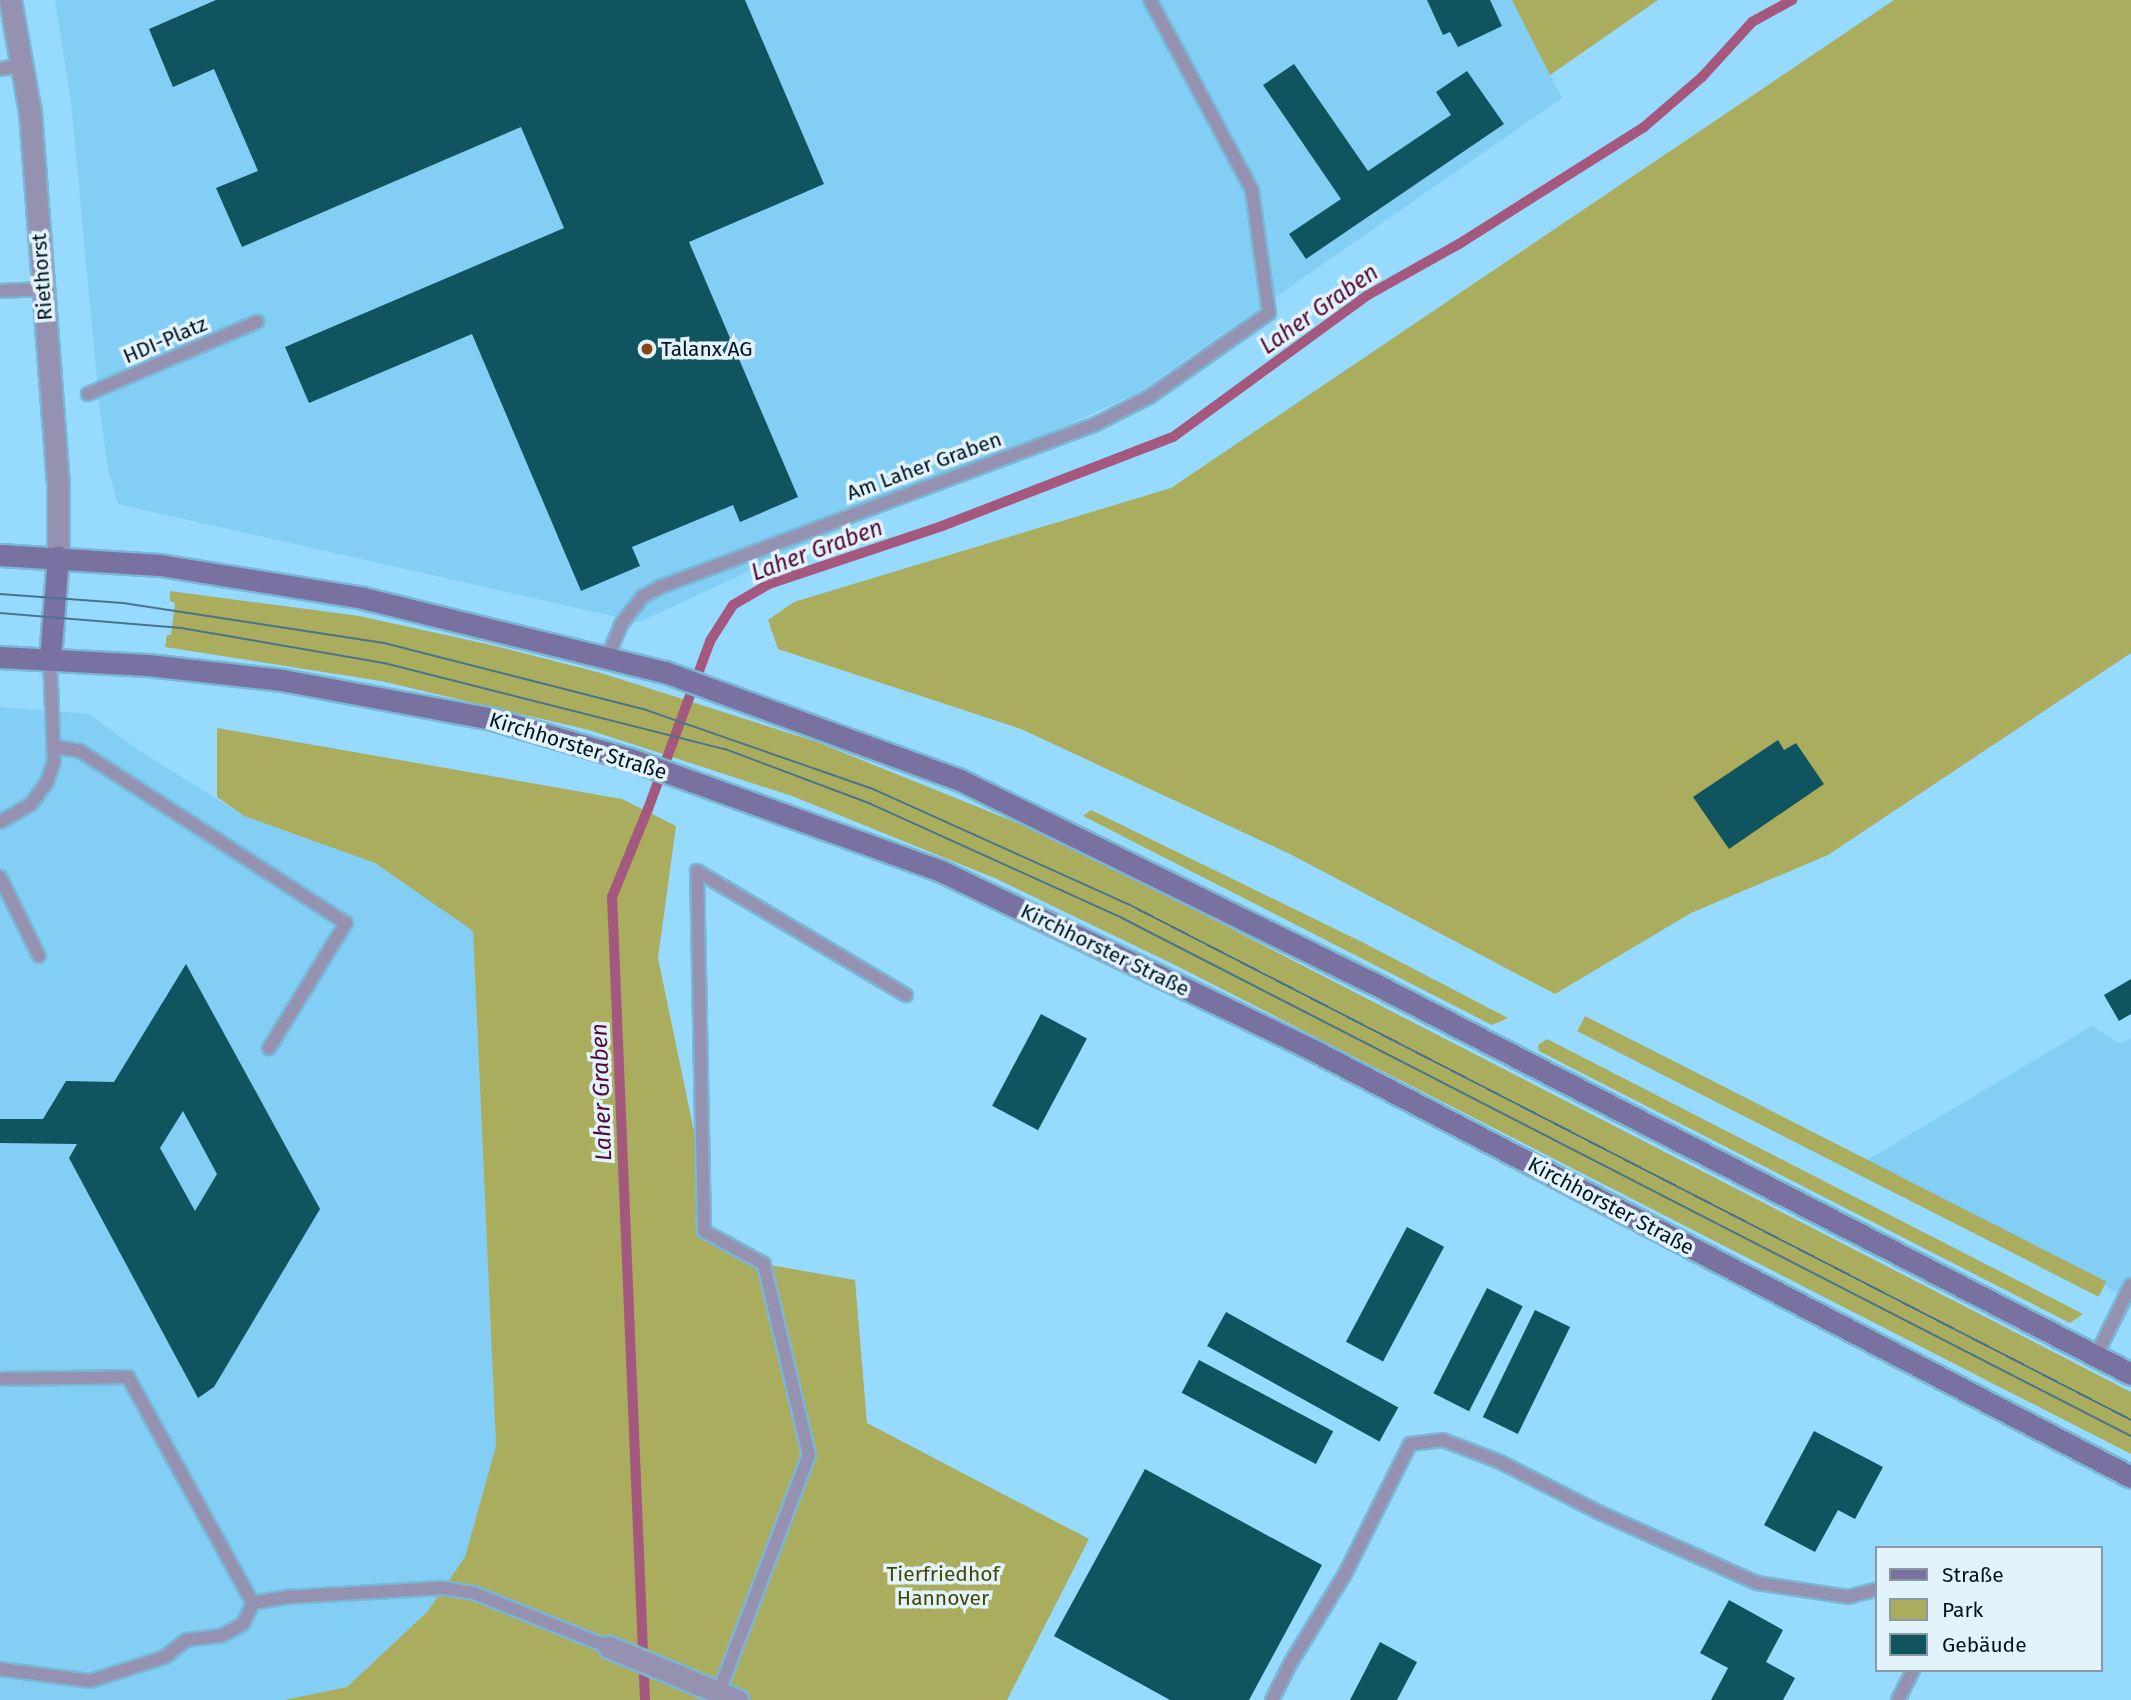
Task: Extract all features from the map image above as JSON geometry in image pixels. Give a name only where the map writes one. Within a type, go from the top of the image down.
[{"type":"main road","points":[[0,555],[58,556],[179,568],[363,598],[665,672],[958,779],[1371,982],[2131,1374]]},
{"type":"main road","points":[[50,659],[58,556]]},
{"type":"main road","name":"Kirchhorster Straße","points":[[0,657],[148,665],[282,680],[492,719],[630,759],[939,870],[1311,1049],[2131,1477]]},
{"type":"street","name":"Riethorst","points":[[10,0],[30,112],[58,481],[58,556]]},
{"type":"street","points":[[609,1647],[717,1696],[737,1700]]},
{"type":"lane","name":"Am Laher Graben","points":[[607,658],[622,624],[642,597],[660,587],[1096,424],[1149,397],[1269,313],[1252,190],[1150,0]]},
{"type":"lane","points":[[0,69],[23,65]]},
{"type":"lane","points":[[0,291],[43,289]]},
{"type":"lane","name":"HDI-Platz","points":[[88,394],[257,322]]},
{"type":"lane","points":[[0,822],[31,804],[47,782],[56,747],[50,659]]},
{"type":"lane","points":[[56,747],[80,751],[346,923],[269,1048]]},
{"type":"lane","points":[[717,1696],[809,1455],[764,1264],[704,1231],[697,871],[906,995]]},
{"type":"lane","points":[[0,877],[39,956]]},
{"type":"lane","points":[[2096,1356],[2131,1285]]},
{"type":"lane","points":[[0,1379],[128,1377],[253,1603]]},
{"type":"lane","points":[[1272,1700],[1290,1664],[1345,1574],[1410,1444],[1443,1440],[1500,1462],[1598,1512],[1757,1583],[1848,1597],[1876,1589]]},
{"type":"lane","points":[[253,1603],[288,1597],[443,1588],[474,1593],[609,1647]]},
{"type":"lane","points":[[0,1670],[90,1681],[166,1657],[186,1640],[221,1636],[243,1624],[253,1603]]},
{"type":"lane","points":[[1898,1700],[1912,1672]]},
{"type":"shaded area","name":"Talanx AG","points":[[55,0],[1512,0],[1562,98],[1137,393],[639,622],[118,504],[108,469],[99,402],[71,101]]},
{"type":"shaded area","points":[[0,707],[89,714],[135,748],[244,816],[375,863],[473,931],[496,1446],[465,1557],[427,1612],[347,1687],[284,1700],[0,1700]]},
{"type":"shaded area","points":[[2092,1026],[2120,1044],[2131,1038],[2131,1299],[1864,1162]]},
{"type":"green space","points":[[1512,0],[1658,0],[1550,75]]},
{"type":"green space","points":[[1894,0],[2131,0],[2131,653],[1828,855],[1691,913],[1555,994],[1290,854],[1021,729],[778,649],[768,620],[794,602],[1171,488]]},
{"type":"green space","points":[[170,591],[359,616],[601,673],[817,742],[1020,824],[1191,908],[2131,1392],[2131,1454],[1175,965],[997,879],[792,796],[589,730],[381,681],[165,647],[167,635],[171,635],[175,603],[170,601]]},
{"type":"green space","name":"Tierfriedhof Hannover","points":[[217,728],[622,799],[676,826],[658,958],[702,1170],[704,1231],[764,1264],[855,1280],[867,1423],[1089,1539],[1007,1700],[284,1700],[347,1687],[427,1612],[465,1557],[496,1446],[473,931],[375,863],[244,816],[217,797]]},
{"type":"green space","points":[[1091,810],[1364,943],[1508,1018],[1492,1025],[1083,816]]},
{"type":"green space","points":[[1585,1016],[2106,1282],[2099,1297],[1577,1031]]},
{"type":"green space","points":[[1547,1039],[2083,1314],[2070,1323],[1539,1051],[1538,1045]]},
{"type":"building","points":[[216,0],[745,0],[824,184],[689,242],[798,497],[740,522],[733,505],[632,547],[640,566],[581,591],[472,334],[309,403],[285,347],[564,228],[521,127],[242,247],[216,188],[258,171],[214,69],[173,87],[149,29]]},
{"type":"building","points":[[1427,0],[1490,0],[1502,26],[1458,47],[1450,32],[1443,35]]},
{"type":"building","points":[[1294,64],[1368,171],[1451,115],[1436,92],[1467,71],[1504,124],[1306,259],[1289,234],[1341,199],[1263,85]]},
{"type":"building","points":[[1778,740],[1784,750],[1796,743],[1824,784],[1729,849],[1693,797]]},
{"type":"building","points":[[186,964],[320,1209],[214,1387],[198,1398],[69,1158],[77,1144],[0,1143],[0,1119],[43,1119],[66,1081],[114,1082]],"holes":[[[183,1111],[217,1174],[195,1211],[160,1148]]]},
{"type":"building","points":[[2131,979],[2131,1014],[2119,1021],[2104,995]]},
{"type":"building","points":[[1041,1014],[1087,1038],[1038,1130],[992,1106]]},
{"type":"building","points":[[1407,1227],[1444,1247],[1383,1362],[1346,1342]]},
{"type":"building","points":[[1487,1288],[1523,1306],[1469,1411],[1433,1393]]},
{"type":"building","points":[[1535,1310],[1570,1327],[1518,1434],[1483,1417]]},
{"type":"building","points":[[1226,1312],[1398,1408],[1379,1442],[1207,1346]]},
{"type":"building","points":[[1199,1360],[1333,1431],[1316,1464],[1182,1393]]},
{"type":"building","points":[[1814,1431],[1883,1467],[1855,1519],[1838,1510],[1815,1552],[1764,1525]]},
{"type":"building","points":[[1145,1469],[1322,1565],[1249,1700],[1170,1700],[1054,1636]]},
{"type":"building","points":[[1729,1600],[1783,1630],[1766,1662],[1795,1678],[1783,1700],[1711,1700],[1728,1668],[1700,1653]]},
{"type":"building","points":[[1380,1642],[1417,1662],[1397,1700],[1350,1700]]},
{"type":"waterway","name":"Laher Graben","points":[[645,1700],[612,897],[648,809],[710,641],[733,605],[769,584],[942,526],[1173,437],[1368,295],[1459,244],[1644,127],[1702,77],[1752,22],[1792,0]]},
{"type":"tram line","points":[[0,594],[123,603],[384,643],[646,710],[873,789],[1128,904],[2131,1420]]},
{"type":"tram line","points":[[0,613],[181,628],[384,663],[725,749],[871,804],[1122,918],[2131,1436]]},
{"type":"place","name":"Talanx AG","points":[[647,349]]}]
